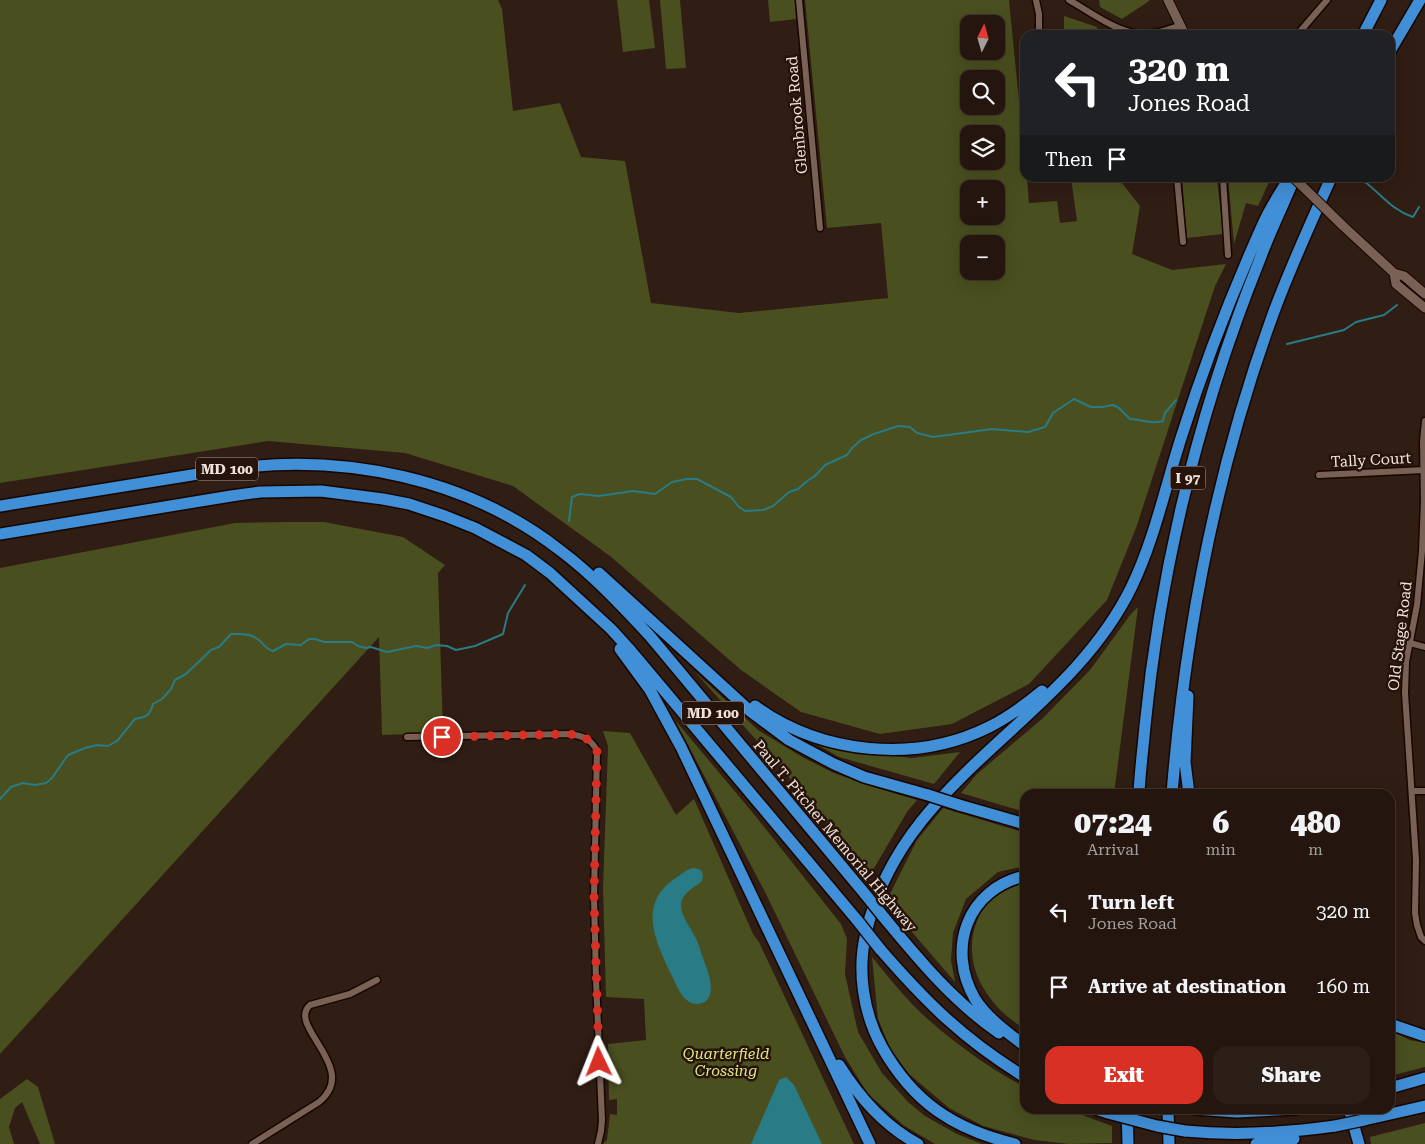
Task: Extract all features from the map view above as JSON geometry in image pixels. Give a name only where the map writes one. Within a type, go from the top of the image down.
[{"type":"highway","points":[[1364,30],[1375,0]]},
{"type":"highway","points":[[1365,30],[1381,0]]},
{"type":"highway","points":[[1395,35],[1411,0]]},
{"type":"highway","points":[[1395,42],[1420,0]]},
{"type":"highway","points":[[1015,1144],[973,1131],[949,1119],[928,1105],[913,1091],[894,1068],[878,1042],[869,1018],[863,991],[863,945],[870,916],[878,891],[896,857],[923,817],[951,787],[1059,685],[1094,648],[1130,590],[1143,561],[1182,437],[1216,339],[1264,221],[1287,182]]},
{"type":"highway","name":"I 97","points":[[1139,789],[1148,694],[1158,626],[1174,540],[1198,441],[1242,306],[1260,257],[1292,182]]},
{"type":"highway","name":"I 97","points":[[1172,789],[1181,699],[1194,613],[1218,497],[1243,405],[1290,270],[1328,182]]},
{"type":"highway","name":"Paul T. Pitcher Memorial Highway","points":[[0,506],[229,469],[259,465],[305,464],[371,470],[423,482],[454,491],[515,520],[561,550],[619,602],[944,987],[989,1026],[1020,1048]]},
{"type":"highway","name":"MD 100","points":[[0,534],[260,492],[321,491],[409,504],[475,528],[532,560],[550,573],[611,629],[915,989],[951,1024],[979,1047],[1020,1074]]},
{"type":"highway","points":[[515,520],[563,546],[597,570],[750,711],[810,753],[864,777],[1020,822]]},
{"type":"highway","points":[[588,609],[650,690],[666,717],[870,1144]]},
{"type":"highway","points":[[1188,789],[1185,762],[1194,613]]},
{"type":"highway","points":[[704,668],[765,713],[806,734],[850,746],[895,749],[945,743],[988,728],[1015,712],[1094,648]]},
{"type":"highway","points":[[1020,878],[1002,884],[989,892],[977,905],[965,928],[962,958],[964,971],[976,1000],[999,1026],[1020,1042]]},
{"type":"highway","points":[[794,982],[853,1087],[882,1119],[918,1144]]},
{"type":"highway","points":[[1395,1026],[1425,1036]]},
{"type":"highway","points":[[1395,1087],[1425,1078]]},
{"type":"highway","points":[[1395,1113],[1425,1106]]},
{"type":"highway","points":[[1112,1114],[1150,1124],[1213,1134],[1262,1134],[1335,1127]]},
{"type":"highway","points":[[1127,1114],[1129,1144]]},
{"type":"highway","points":[[1129,1144],[1132,1114]]},
{"type":"highway","points":[[1164,1144],[1166,1114]]},
{"type":"highway","points":[[1166,1114],[1169,1144]]},
{"type":"highway","points":[[1350,1114],[1359,1144]]},
{"type":"highway","points":[[1256,1144],[1310,1136],[1335,1127],[1390,1114]]},
{"type":"street","name":"Glenbrook Road","points":[[799,0],[820,228]]},
{"type":"street","points":[[1036,0],[1039,14],[1039,30]]},
{"type":"street","points":[[1069,0],[1123,30]]},
{"type":"street","points":[[1168,0],[1182,30]]},
{"type":"street","points":[[1301,30],[1327,0]]},
{"type":"street","points":[[1167,30],[1180,26]]},
{"type":"street","points":[[1177,182],[1183,242]]},
{"type":"street","points":[[1222,182],[1228,255]]},
{"type":"street","points":[[1298,182],[1394,273],[1404,276],[1425,294]]},
{"type":"street","points":[[1394,273],[1396,284],[1425,308]]},
{"type":"street","name":"Old Stage Road","points":[[1425,421],[1423,441],[1424,551],[1417,605],[1406,662],[1405,693],[1416,860],[1415,913],[1421,937],[1425,942]]},
{"type":"street","name":"Tally Court","points":[[1319,475],[1424,470]]},
{"type":"street","points":[[1410,643],[1425,647]]},
{"type":"street","points":[[408,737],[569,734],[586,738],[594,745],[597,751],[594,885],[602,1120],[602,1131],[598,1144]]},
{"type":"street","points":[[1412,792],[1425,791]]},
{"type":"street","points":[[252,1144],[319,1102],[331,1085],[332,1073],[328,1059],[306,1023],[305,1012],[307,1008],[310,1005],[350,994],[376,980]]},
{"type":"green space","points":[[0,0],[498,0],[502,9],[513,111],[560,103],[581,157],[625,161],[651,303],[739,313],[888,298],[881,223],[827,228],[805,0],[1009,0],[1020,111],[1020,182],[1027,182],[1029,203],[1057,201],[1060,223],[1077,221],[1072,182],[1121,182],[1140,206],[1132,254],[1172,270],[1226,264],[1215,286],[1136,528],[1107,600],[1029,684],[952,724],[880,734],[801,712],[741,670],[610,556],[513,486],[405,453],[268,441],[0,483]]},
{"type":"green space","points":[[617,0],[649,0],[655,48],[623,52]]},
{"type":"green space","points":[[660,0],[680,0],[686,68],[666,69]]},
{"type":"green space","points":[[768,0],[795,0],[796,19],[770,22]]},
{"type":"green space","points":[[1099,0],[1149,1],[1122,19],[1100,7]]},
{"type":"green space","points":[[1064,16],[1097,27],[1097,30],[1064,30]]},
{"type":"green space","points":[[1182,182],[1217,182],[1223,234],[1187,238]]},
{"type":"green space","points":[[1228,182],[1269,182],[1258,206],[1246,203],[1234,244]]},
{"type":"green space","points":[[324,522],[403,537],[445,565],[438,573],[443,733],[382,735],[379,637],[0,1054],[0,568],[235,523]]},
{"type":"green space","points":[[1138,607],[1115,789],[1020,789],[1020,811],[961,793],[977,774],[1043,718],[1090,670]]},
{"type":"green space","points":[[694,671],[758,730],[804,758],[834,773],[917,800],[907,812],[870,875],[777,763]]},
{"type":"green space","points":[[675,720],[753,813],[841,924],[847,939],[845,974],[858,1032],[882,1073],[908,1102],[925,1116],[957,1134],[982,1144],[935,1144],[903,1125],[868,1094],[845,1057],[766,894]]},
{"type":"green space","name":"Quarterfield Crossing","points":[[603,731],[630,733],[676,815],[694,799],[753,934],[759,942],[854,1144],[603,1144],[607,1140],[610,1114],[617,1115],[617,1099],[609,1100],[608,1044],[646,1040],[644,999],[606,997],[603,888],[608,746]]},
{"type":"green space","points":[[811,741],[843,750],[912,758],[960,752],[934,784],[839,757]]},
{"type":"green space","points":[[943,808],[1020,831],[1020,867],[998,872],[966,899],[953,933],[951,960],[955,982],[886,902],[917,840]]},
{"type":"green space","points":[[1020,885],[1020,1025],[1005,1014],[989,997],[974,967],[972,951],[973,935],[977,920],[995,896]]},
{"type":"green space","points":[[872,957],[923,1015],[989,1066],[1020,1084],[1020,1114],[1080,1114],[1112,1126],[1112,1143],[1069,1144],[1034,1140],[983,1126],[949,1108],[909,1074],[890,1048],[878,1019]]},
{"type":"green space","points":[[1395,1033],[1410,1040],[1425,1043],[1425,1067],[1395,1075]]},
{"type":"green space","points":[[27,1079],[38,1087],[55,1144],[40,1144],[22,1102],[15,1108],[9,1127],[14,1144],[0,1144],[0,1099]]},
{"type":"green space","points":[[1425,1123],[1425,1144],[1371,1144],[1370,1137]]},
{"type":"water","points":[[694,868],[701,870],[703,875],[702,881],[683,898],[681,910],[698,944],[709,975],[711,989],[707,1000],[697,1004],[691,1003],[685,998],[678,988],[659,948],[653,923],[653,911],[656,900],[663,889],[684,872]]},
{"type":"water","points":[[786,1077],[794,1085],[822,1144],[751,1144],[779,1080]]},
{"type":"waterway","points":[[1365,182],[1393,206],[1406,214],[1413,217],[1419,207]]},
{"type":"waterway","points":[[1287,344],[1344,330],[1356,322],[1384,315],[1397,305]]},
{"type":"waterway","points":[[569,521],[572,497],[580,494],[599,496],[633,491],[655,494],[672,482],[687,479],[697,479],[731,497],[745,511],[763,510],[773,506],[789,492],[798,489],[815,476],[825,465],[847,455],[861,440],[898,426],[910,427],[917,433],[933,437],[992,429],[1028,432],[1045,427],[1053,413],[1074,399],[1091,407],[1113,405],[1130,419],[1159,422],[1163,421],[1165,413],[1176,400]]},
{"type":"waterway","points":[[0,799],[11,787],[23,783],[35,785],[46,783],[52,778],[68,755],[97,745],[108,746],[117,741],[135,719],[145,716],[151,711],[153,704],[162,699],[171,689],[175,680],[186,674],[211,650],[219,647],[231,634],[253,636],[273,651],[286,644],[301,645],[309,639],[324,642],[352,642],[358,646],[371,647],[387,652],[416,646],[427,648],[436,645],[447,646],[456,650],[475,646],[503,634],[508,613],[525,585]]},
{"type":"route","points":[[442,737],[569,734],[591,741],[597,751],[594,897],[599,1062]]}]
